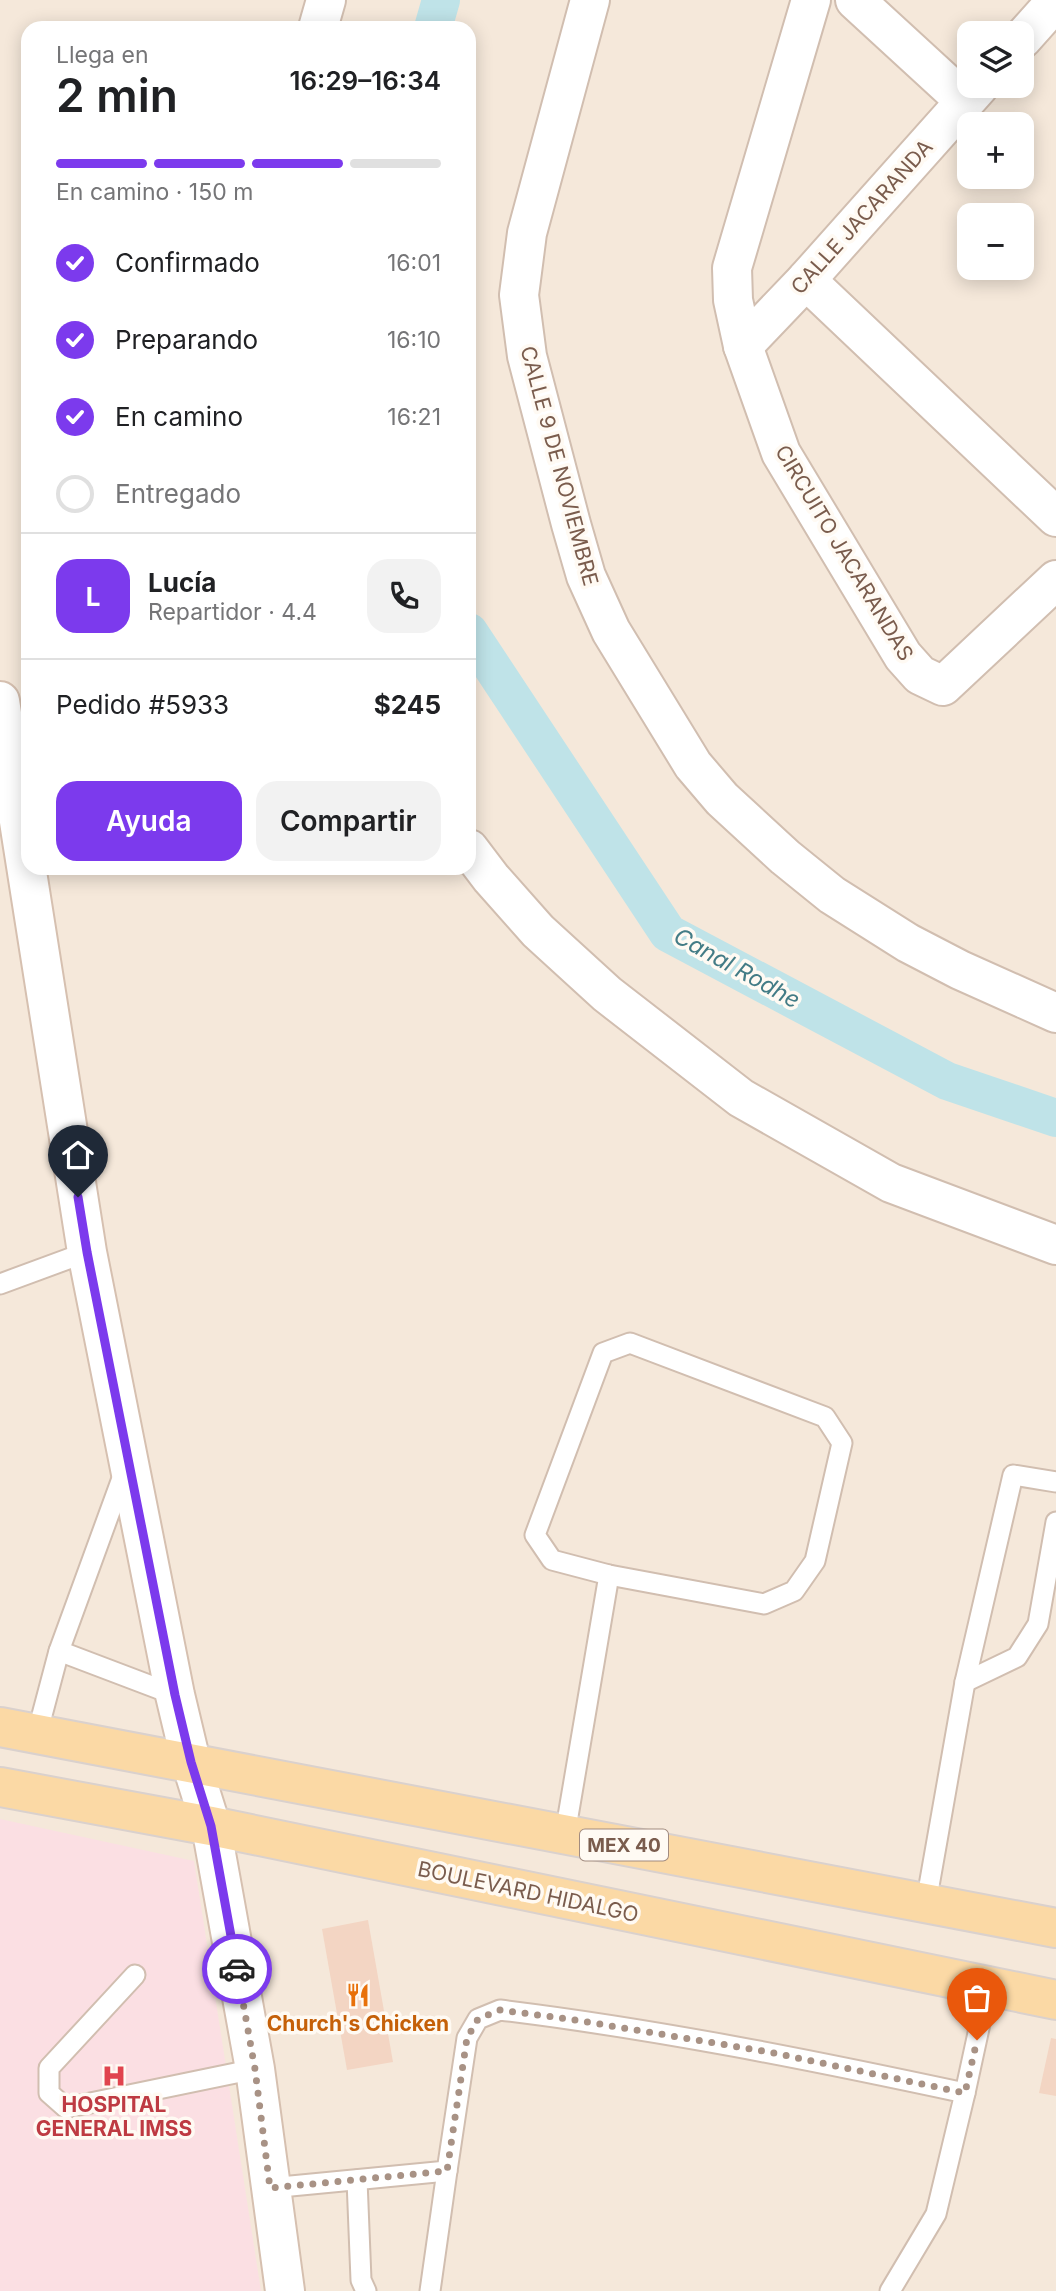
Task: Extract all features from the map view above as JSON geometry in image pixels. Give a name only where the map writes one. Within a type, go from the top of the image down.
[{"type":"main road","name":"MEX 40","points":[[0,1727],[1056,1928]]},
{"type":"main road","name":"BOULEVARD HIDALGO","points":[[0,1787],[211,1826],[1056,2000]]},
{"type":"street","points":[[320,21],[326,0]]},
{"type":"street","name":"CALLE 9 DE NOVIEMBRE","points":[[590,0],[527,233],[519,295],[527,356],[571,524],[586,576],[611,631],[693,765],[722,799],[785,857],[832,895],[908,943],[960,970],[1056,1013]]},
{"type":"street","name":"CIRCUITO JACARANDAS","points":[[811,0],[732,268],[733,300],[743,346],[781,453],[903,656],[920,675],[943,686],[1056,580]]},
{"type":"street","points":[[855,0],[957,81]]},
{"type":"street","points":[[1034,25],[1056,1]]},
{"type":"street","name":"CALLE JACARANDA","points":[[743,346],[806,280],[968,98]]},
{"type":"street","points":[[806,280],[1056,517]]},
{"type":"street","points":[[0,701],[21,834]]},
{"type":"street","points":[[476,858],[538,931],[607,994],[741,1098],[891,1183],[1056,1245]]},
{"type":"street","points":[[27,875],[87,1252],[175,1695],[191,1762],[211,1826],[255,2069],[270,2188],[276,2284]]},
{"type":"lane","points":[[0,1284],[87,1252]]},
{"type":"lane","points":[[630,1343],[825,1417],[842,1443],[815,1561],[794,1591],[764,1604],[609,1575],[552,1560],[535,1535],[603,1353],[630,1343]]},
{"type":"lane","points":[[37,1734],[58,1651],[128,1462]]},
{"type":"lane","points":[[926,1902],[964,1682],[1013,1475],[1056,1482]]},
{"type":"lane","points":[[964,1682],[1017,1657],[1038,1624],[1056,1522]]},
{"type":"lane","points":[[565,1834],[609,1575]]},
{"type":"lane","points":[[58,1651],[175,1695]]},
{"type":"lane","points":[[135,1975],[49,2068],[49,2093],[66,2108],[255,2069]]},
{"type":"lane","points":[[890,2291],[936,2214],[988,1987]]},
{"type":"lane","points":[[430,2291],[467,2038],[478,2019],[500,2010],[755,2050],[965,2093]]},
{"type":"lane","points":[[270,2188],[447,2171]]},
{"type":"lane","points":[[357,2180],[361,2280],[366,2291]]},
{"type":"shaded area","points":[[0,0],[1056,0],[1056,2291],[0,2291]]},
{"type":"shaded area","name":"HOSPITAL GENERAL IMSS","points":[[0,1819],[194,1861],[261,2291],[0,2291]]},
{"type":"building","name":"Church's Chicken","points":[[368,1920],[393,2062],[347,2070],[322,1929]]},
{"type":"building","points":[[1051,2038],[1056,2039],[1056,2096],[1039,2093]]},
{"type":"waterway","name":"Canal Rodhe","points":[[435,21],[441,0]]},
{"type":"waterway","name":"Canal Rodhe","points":[[476,643],[668,933],[947,1081],[1056,1118]]},
{"type":"way so far","points":[[237,1969],[255,2069],[270,2188],[447,2171],[467,2038],[478,2019],[500,2010],[674,2035],[965,2093],[977,2040]]},
{"type":"place","name":"Church's Chicken","points":[[358,1995]]},
{"type":"place","name":"HOSPITAL GENERAL IMSS","points":[[114,2076]]},
{"type":"route","points":[[78,1197],[175,1695],[191,1762],[211,1826],[237,1969]]}]
